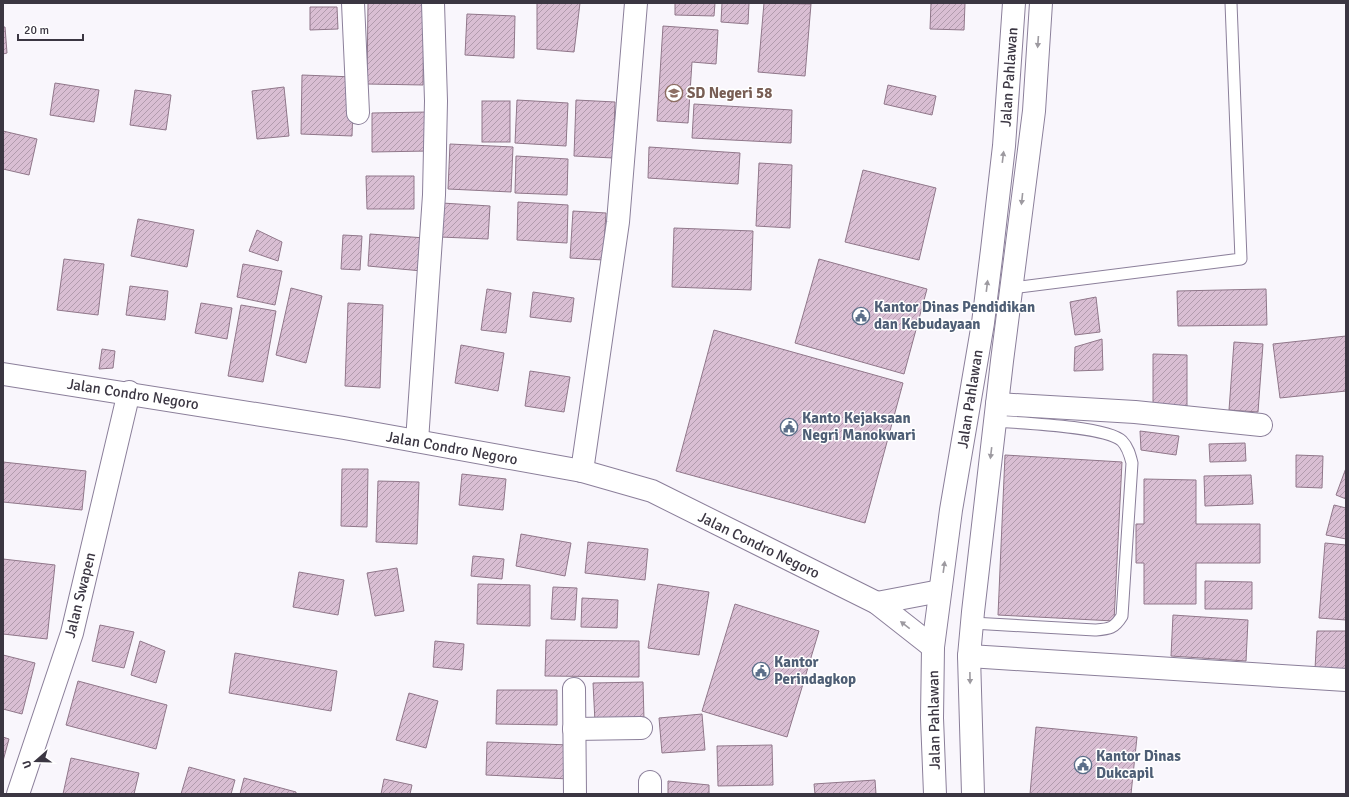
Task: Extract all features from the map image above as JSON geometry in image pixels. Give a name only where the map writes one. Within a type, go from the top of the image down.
[{"type":"main road","points":[[353,3],[358,113]]},
{"type":"main road","points":[[417,441],[434,195],[436,101],[433,3]]},
{"type":"main road","points":[[582,471],[618,222],[636,3]]},
{"type":"main road","name":"Jalan Pahlawan","points":[[935,794],[932,718],[933,647],[951,510],[992,250],[1007,108],[1014,3]]},
{"type":"main road","name":"Jalan Pahlawan","points":[[973,794],[969,656],[1002,361],[1028,147],[1034,111],[1041,3]]},
{"type":"main road","points":[[1007,108],[1034,111]]},
{"type":"main road","points":[[976,359],[1002,361]]},
{"type":"main road","name":"Jalan Condro Negoro","points":[[3,374],[129,392],[417,441],[582,471],[652,491],[877,603],[933,647]]},
{"type":"main road","name":"Jalan Swapen","points":[[18,794],[72,633],[129,392]]},
{"type":"main road","points":[[996,412],[1135,412],[1261,425]]},
{"type":"main road","points":[[951,510],[984,516]]},
{"type":"main road","points":[[877,603],[940,591]]},
{"type":"main road","points":[[969,656],[1346,680]]},
{"type":"main road","points":[[574,688],[575,794]]},
{"type":"main road","points":[[574,729],[641,728]]},
{"type":"lane","points":[[1012,288],[1241,259],[1231,3]]},
{"type":"lane","points":[[972,623],[1095,630],[1108,629],[1116,625],[1122,616],[1132,463],[1128,450],[1121,440],[1100,431],[996,412]]},
{"type":"building","points":[[368,3],[424,3],[423,85],[367,84]]},
{"type":"building","points":[[537,3],[580,3],[574,52],[537,49]]},
{"type":"building","points":[[675,3],[715,3],[714,16],[675,15]]},
{"type":"building","points":[[722,3],[749,3],[748,24],[721,22]]},
{"type":"building","points":[[764,3],[811,4],[805,76],[758,72]]},
{"type":"building","points":[[931,3],[965,3],[964,30],[930,29]]},
{"type":"building","points":[[310,7],[337,7],[338,29],[310,30]]},
{"type":"building","points":[[467,14],[515,16],[514,58],[465,55]]},
{"type":"building","name":"SD Negeri 58","points":[[663,26],[718,30],[716,64],[692,62],[688,123],[657,121]]},
{"type":"building","points":[[3,27],[5,27],[7,53],[3,54]]},
{"type":"building","points":[[302,75],[354,77],[352,136],[301,134]]},
{"type":"building","points":[[55,83],[99,90],[94,122],[50,115]]},
{"type":"building","points":[[888,85],[936,96],[932,115],[884,104]]},
{"type":"building","points":[[284,87],[289,136],[257,139],[252,91]]},
{"type":"building","points":[[135,90],[171,95],[166,130],[130,125]]},
{"type":"building","points":[[517,100],[568,103],[566,146],[515,143]]},
{"type":"building","points":[[576,100],[615,102],[613,158],[574,156]]},
{"type":"building","points":[[482,101],[510,101],[510,142],[482,142]]},
{"type":"building","points":[[694,104],[792,110],[791,143],[692,138]]},
{"type":"building","points":[[428,112],[429,151],[372,152],[372,113]]},
{"type":"building","points":[[3,131],[37,139],[29,175],[3,169]]},
{"type":"building","points":[[450,144],[513,147],[511,192],[448,189]]},
{"type":"building","points":[[649,147],[740,153],[738,184],[648,178]]},
{"type":"building","points":[[516,156],[568,159],[567,195],[515,193]]},
{"type":"building","points":[[759,163],[792,165],[790,228],[756,226]]},
{"type":"building","points":[[863,170],[936,188],[919,260],[845,242]]},
{"type":"building","points":[[366,176],[414,176],[414,209],[367,209]]},
{"type":"building","points":[[518,202],[568,205],[567,243],[517,240]]},
{"type":"building","points":[[442,203],[490,206],[488,239],[440,237]]},
{"type":"building","points":[[573,211],[606,213],[603,260],[570,258]]},
{"type":"building","points":[[138,219],[194,230],[187,267],[131,256]]},
{"type":"building","points":[[674,228],[753,231],[751,290],[672,287]]},
{"type":"building","points":[[257,230],[282,242],[278,261],[249,251]]},
{"type":"building","points":[[370,234],[425,238],[422,271],[368,266]]},
{"type":"building","points":[[343,235],[362,236],[360,270],[341,269]]},
{"type":"building","points":[[64,259],[104,264],[98,315],[57,310]]},
{"type":"building","name":"Kantor Dinas Pendidikan dan Kebudayaan","points":[[819,259],[927,289],[904,374],[795,343]]},
{"type":"building","points":[[243,264],[282,271],[275,305],[237,297]]},
{"type":"building","points":[[130,286],[168,291],[165,320],[126,315]]},
{"type":"building","points":[[291,288],[322,296],[306,363],[276,355]]},
{"type":"building","points":[[487,289],[511,293],[506,333],[481,330]]},
{"type":"building","points":[[1266,289],[1267,325],[1178,326],[1177,291]]},
{"type":"building","points":[[533,292],[574,298],[571,322],[530,317]]},
{"type":"building","points":[[1096,297],[1100,332],[1075,335],[1070,302]]},
{"type":"building","points":[[201,303],[232,308],[227,339],[195,333]]},
{"type":"building","points":[[348,303],[383,305],[380,388],[345,386]]},
{"type":"building","points":[[241,305],[276,311],[263,382],[228,376]]},
{"type":"building","name":"Kanto Kejaksaan Negri Manokwari","points":[[714,330],[903,383],[865,523],[676,471]]},
{"type":"building","points":[[1346,336],[1346,391],[1280,398],[1273,344]]},
{"type":"building","points":[[1102,339],[1103,370],[1074,371],[1075,347]]},
{"type":"building","points":[[1234,342],[1263,344],[1258,412],[1229,410]]},
{"type":"building","points":[[461,345],[504,353],[498,391],[455,383]]},
{"type":"building","points":[[102,349],[115,351],[113,368],[99,369]]},
{"type":"building","points":[[1153,354],[1187,355],[1187,406],[1153,406]]},
{"type":"building","points":[[530,371],[570,377],[564,412],[525,406]]},
{"type":"building","points":[[1140,431],[1179,436],[1176,455],[1141,450]]},
{"type":"building","points":[[1245,443],[1246,461],[1210,462],[1209,444]]},
{"type":"building","points":[[1005,455],[1122,462],[1114,621],[998,615]]},
{"type":"building","points":[[1296,455],[1323,456],[1322,488],[1296,487]]},
{"type":"building","points":[[3,462],[86,471],[82,510],[3,502]]},
{"type":"building","points":[[1346,468],[1346,499],[1336,495]]},
{"type":"building","points":[[342,469],[368,469],[367,527],[341,526]]},
{"type":"building","points":[[462,474],[506,479],[503,510],[459,505]]},
{"type":"building","points":[[1251,475],[1253,504],[1205,506],[1204,476]]},
{"type":"building","points":[[1144,479],[1196,480],[1196,524],[1260,524],[1260,563],[1196,563],[1196,604],[1144,604],[1144,563],[1136,563],[1136,524],[1144,524]]},
{"type":"building","points":[[378,481],[419,482],[417,544],[376,542]]},
{"type":"building","points":[[1334,505],[1346,508],[1346,539],[1326,535]]},
{"type":"building","points":[[521,534],[571,543],[565,576],[516,566]]},
{"type":"building","points":[[588,542],[648,549],[645,580],[585,573]]},
{"type":"building","points":[[1325,543],[1346,545],[1346,620],[1319,618]]},
{"type":"building","points":[[473,556],[504,559],[502,579],[471,576]]},
{"type":"building","points":[[3,559],[55,565],[47,639],[3,634]]},
{"type":"building","points":[[397,568],[404,611],[375,616],[367,573]]},
{"type":"building","points":[[299,572],[344,580],[338,615],[293,607]]},
{"type":"building","points":[[1205,581],[1252,582],[1252,609],[1205,609]]},
{"type":"building","points":[[478,584],[530,585],[530,626],[477,624]]},
{"type":"building","points":[[658,584],[709,592],[699,655],[648,648]]},
{"type":"building","points":[[553,587],[577,588],[575,620],[551,619]]},
{"type":"building","points":[[582,598],[618,600],[617,628],[581,627]]},
{"type":"building","name":"Kantor Perindagkop","points":[[735,604],[819,631],[787,737],[702,711]]},
{"type":"building","points":[[1173,615],[1248,620],[1246,661],[1171,656]]},
{"type":"building","points":[[100,625],[134,632],[124,668],[92,661]]},
{"type":"building","points":[[1317,631],[1346,631],[1346,671],[1315,669]]},
{"type":"building","points":[[546,640],[639,641],[639,677],[545,676]]},
{"type":"building","points":[[140,641],[165,651],[156,683],[131,675]]},
{"type":"building","points":[[435,641],[464,644],[462,670],[433,667]]},
{"type":"building","points":[[235,653],[337,671],[331,711],[229,693]]},
{"type":"building","points":[[3,655],[35,663],[22,714],[3,709]]},
{"type":"building","points":[[78,681],[167,705],[156,749],[66,725]]},
{"type":"building","points":[[643,682],[644,720],[595,722],[593,683]]},
{"type":"building","points":[[497,690],[557,690],[557,725],[496,724]]},
{"type":"building","points":[[409,693],[438,701],[426,748],[396,740]]},
{"type":"building","points":[[702,714],[705,750],[662,753],[659,718]]},
{"type":"building","name":"Kantor Dinas Dukcapil","points":[[1036,727],[1137,737],[1131,794],[1030,794]]},
{"type":"building","points":[[3,737],[9,739],[3,761]]},
{"type":"building","points":[[487,742],[570,745],[569,779],[486,775]]},
{"type":"building","points":[[772,745],[773,785],[718,786],[717,746]]},
{"type":"building","points":[[71,758],[139,773],[134,794],[63,794]]},
{"type":"building","points":[[189,767],[235,780],[231,794],[181,794]]},
{"type":"building","points":[[244,778],[296,792],[296,794],[240,794]]},
{"type":"building","points":[[384,779],[412,785],[410,794],[381,794]]},
{"type":"building","points":[[875,780],[876,794],[815,794],[814,784]]},
{"type":"building","points":[[668,781],[709,785],[709,794],[668,794]]},
{"type":"place","name":"SD Negeri 58","points":[[674,93]]},
{"type":"place","name":"Kantor Dinas Pendidikan dan Kebudayaan","points":[[861,316]]},
{"type":"place","name":"Kanto Kejaksaan Negri Manokwari","points":[[789,427]]},
{"type":"place","name":"Kantor Perindagkop","points":[[761,671]]},
{"type":"place","name":"Kantor Dinas Dukcapil","points":[[1083,765]]}]
